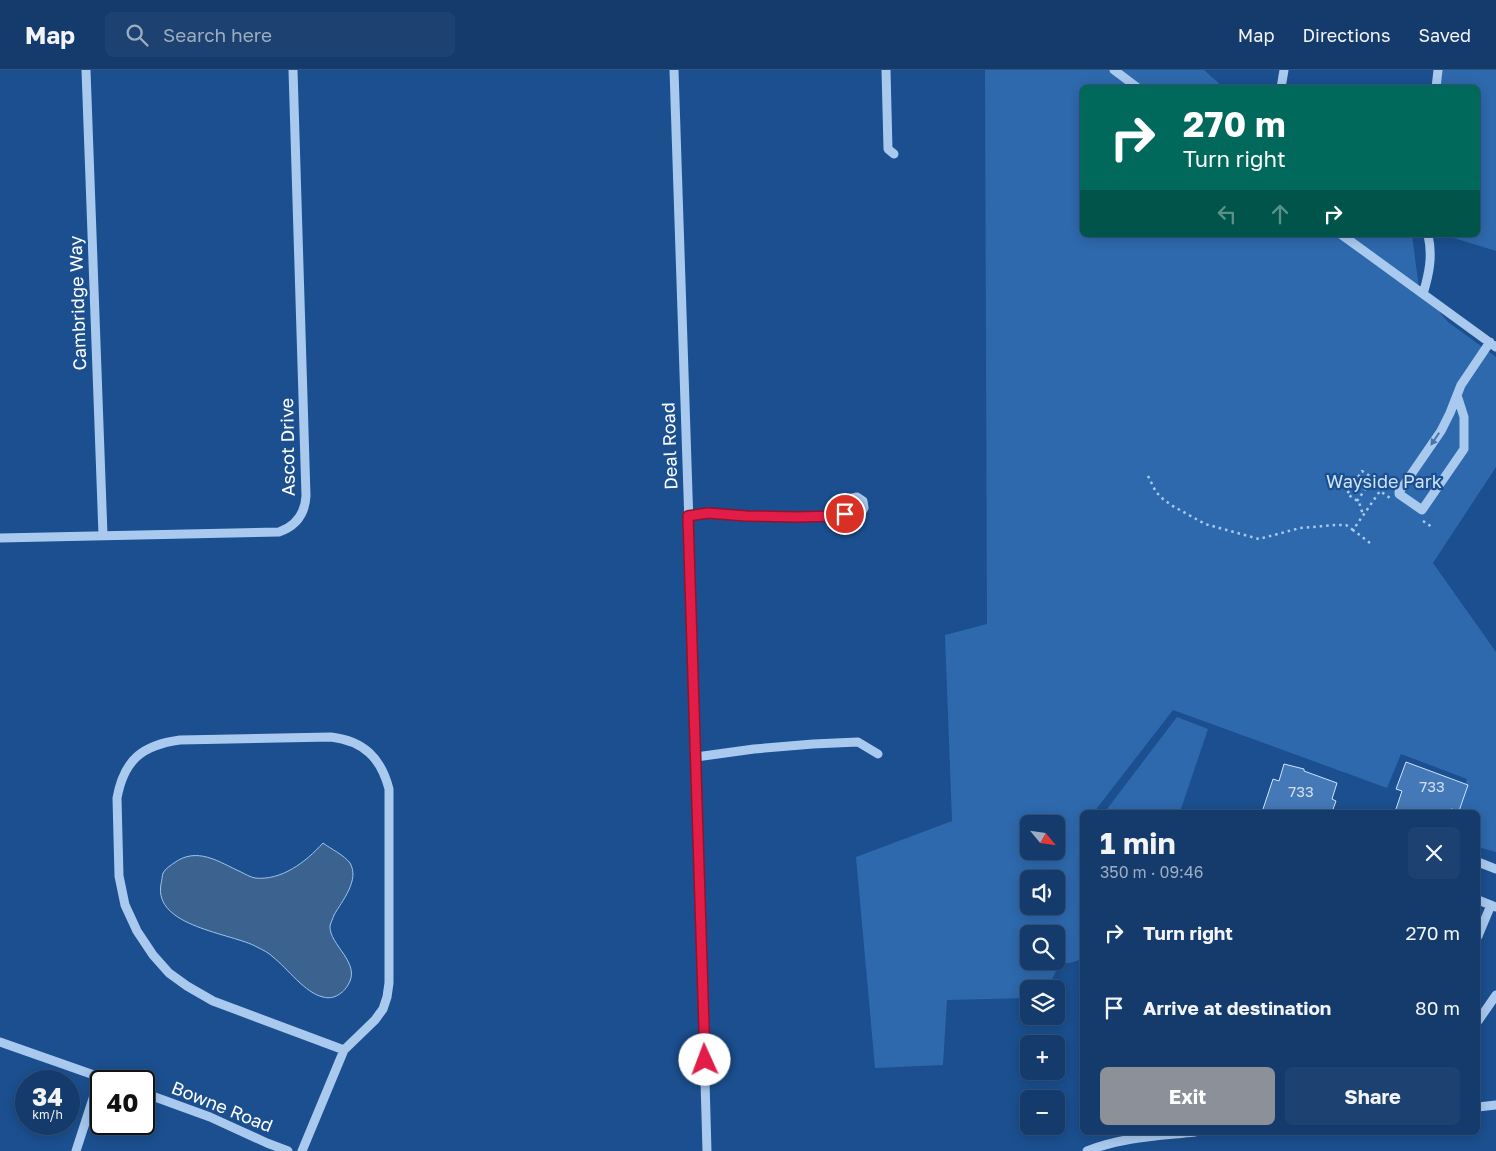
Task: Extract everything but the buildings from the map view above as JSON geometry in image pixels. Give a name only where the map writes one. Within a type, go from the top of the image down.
[{"type":"street","name":"Cambridge Way","points":[[86,70],[103,536]]},
{"type":"street","name":"Ascot Drive","points":[[0,538],[278,532],[287,529],[297,521],[306,506],[293,70]]},
{"type":"street","name":"Deal Road","points":[[674,70],[707,1151]]},
{"type":"street","points":[[886,70],[888,149],[894,154]]},
{"type":"street","points":[[1114,70],[1134,85]]},
{"type":"street","points":[[1282,85],[1284,70]]},
{"type":"street","points":[[1436,85],[1438,70]]},
{"type":"street","points":[[1345,237],[1493,345],[1461,384],[1441,430],[1400,492],[1400,494],[1422,510],[1464,449],[1464,417],[1457,395]]},
{"type":"street","points":[[1423,294],[1430,270],[1431,256],[1428,237]]},
{"type":"street","points":[[688,516],[708,513],[797,517],[845,514]]},
{"type":"street","points":[[302,1151],[344,1050],[383,1009],[387,996],[389,984],[390,790],[383,770],[375,758],[356,744],[332,737],[180,740],[151,746],[132,762],[124,773],[119,786],[118,798],[119,876],[125,905],[137,931],[153,955],[169,973],[213,1001],[344,1050]]},
{"type":"street","points":[[696,757],[754,749],[858,742],[878,754]]},
{"type":"street","points":[[1480,863],[1496,869]]},
{"type":"street","points":[[1480,901],[1494,906],[1480,932]]},
{"type":"street","points":[[1480,1018],[1496,995]]},
{"type":"street","points":[[0,1042],[90,1074]]},
{"type":"street","name":"Bowne Road","points":[[155,1097],[210,1117],[288,1151]]},
{"type":"street","points":[[1480,1107],[1496,1105]]},
{"type":"street","points":[[76,1151],[90,1108]]},
{"type":"street","points":[[1087,1151],[1111,1142],[1136,1137],[1162,1135]]},
{"type":"path","points":[[1363,515],[1357,501],[1347,494],[1362,471],[1383,483]]},
{"type":"path","points":[[1148,476],[1156,492],[1171,505],[1205,524],[1259,539],[1300,528],[1346,525],[1370,542]]},
{"type":"path","points":[[1357,501],[1373,478]]},
{"type":"path","points":[[1353,530],[1380,491],[1395,501]]},
{"type":"path","points":[[1417,516],[1432,527]]},
{"type":"green space","name":"Wayside Park","points":[[985,70],[1204,70],[1221,85],[1080,85],[1080,237],[1412,237],[1419,288],[1448,322],[1496,357],[1496,467],[1433,563],[1496,652],[1496,852],[1480,848],[1480,810],[1455,810],[1467,779],[1401,754],[1387,788],[1173,710],[1096,810],[1080,810],[1080,960],[1065,963],[1065,925],[1020,925],[1020,970],[1056,970],[1052,980],[1020,980],[1020,998],[947,1000],[943,1065],[875,1068],[856,857],[952,821],[945,635],[987,624]]},
{"type":"green space","points":[[1442,70],[1496,70],[1496,251],[1450,237],[1480,237],[1480,85],[1440,85]]},
{"type":"green space","points":[[1177,717],[1208,729],[1181,810],[1107,809]]},
{"type":"shaded area","points":[[323,843],[347,860],[353,870],[349,890],[334,915],[330,926],[334,940],[351,969],[348,985],[335,997],[328,998],[316,995],[279,962],[259,948],[181,919],[169,910],[162,898],[161,884],[163,873],[183,858],[191,856],[208,857],[251,877],[265,878],[292,869],[309,857]]},
{"type":"route","points":[[705,1060],[688,516],[708,513],[797,517],[845,514]]}]
